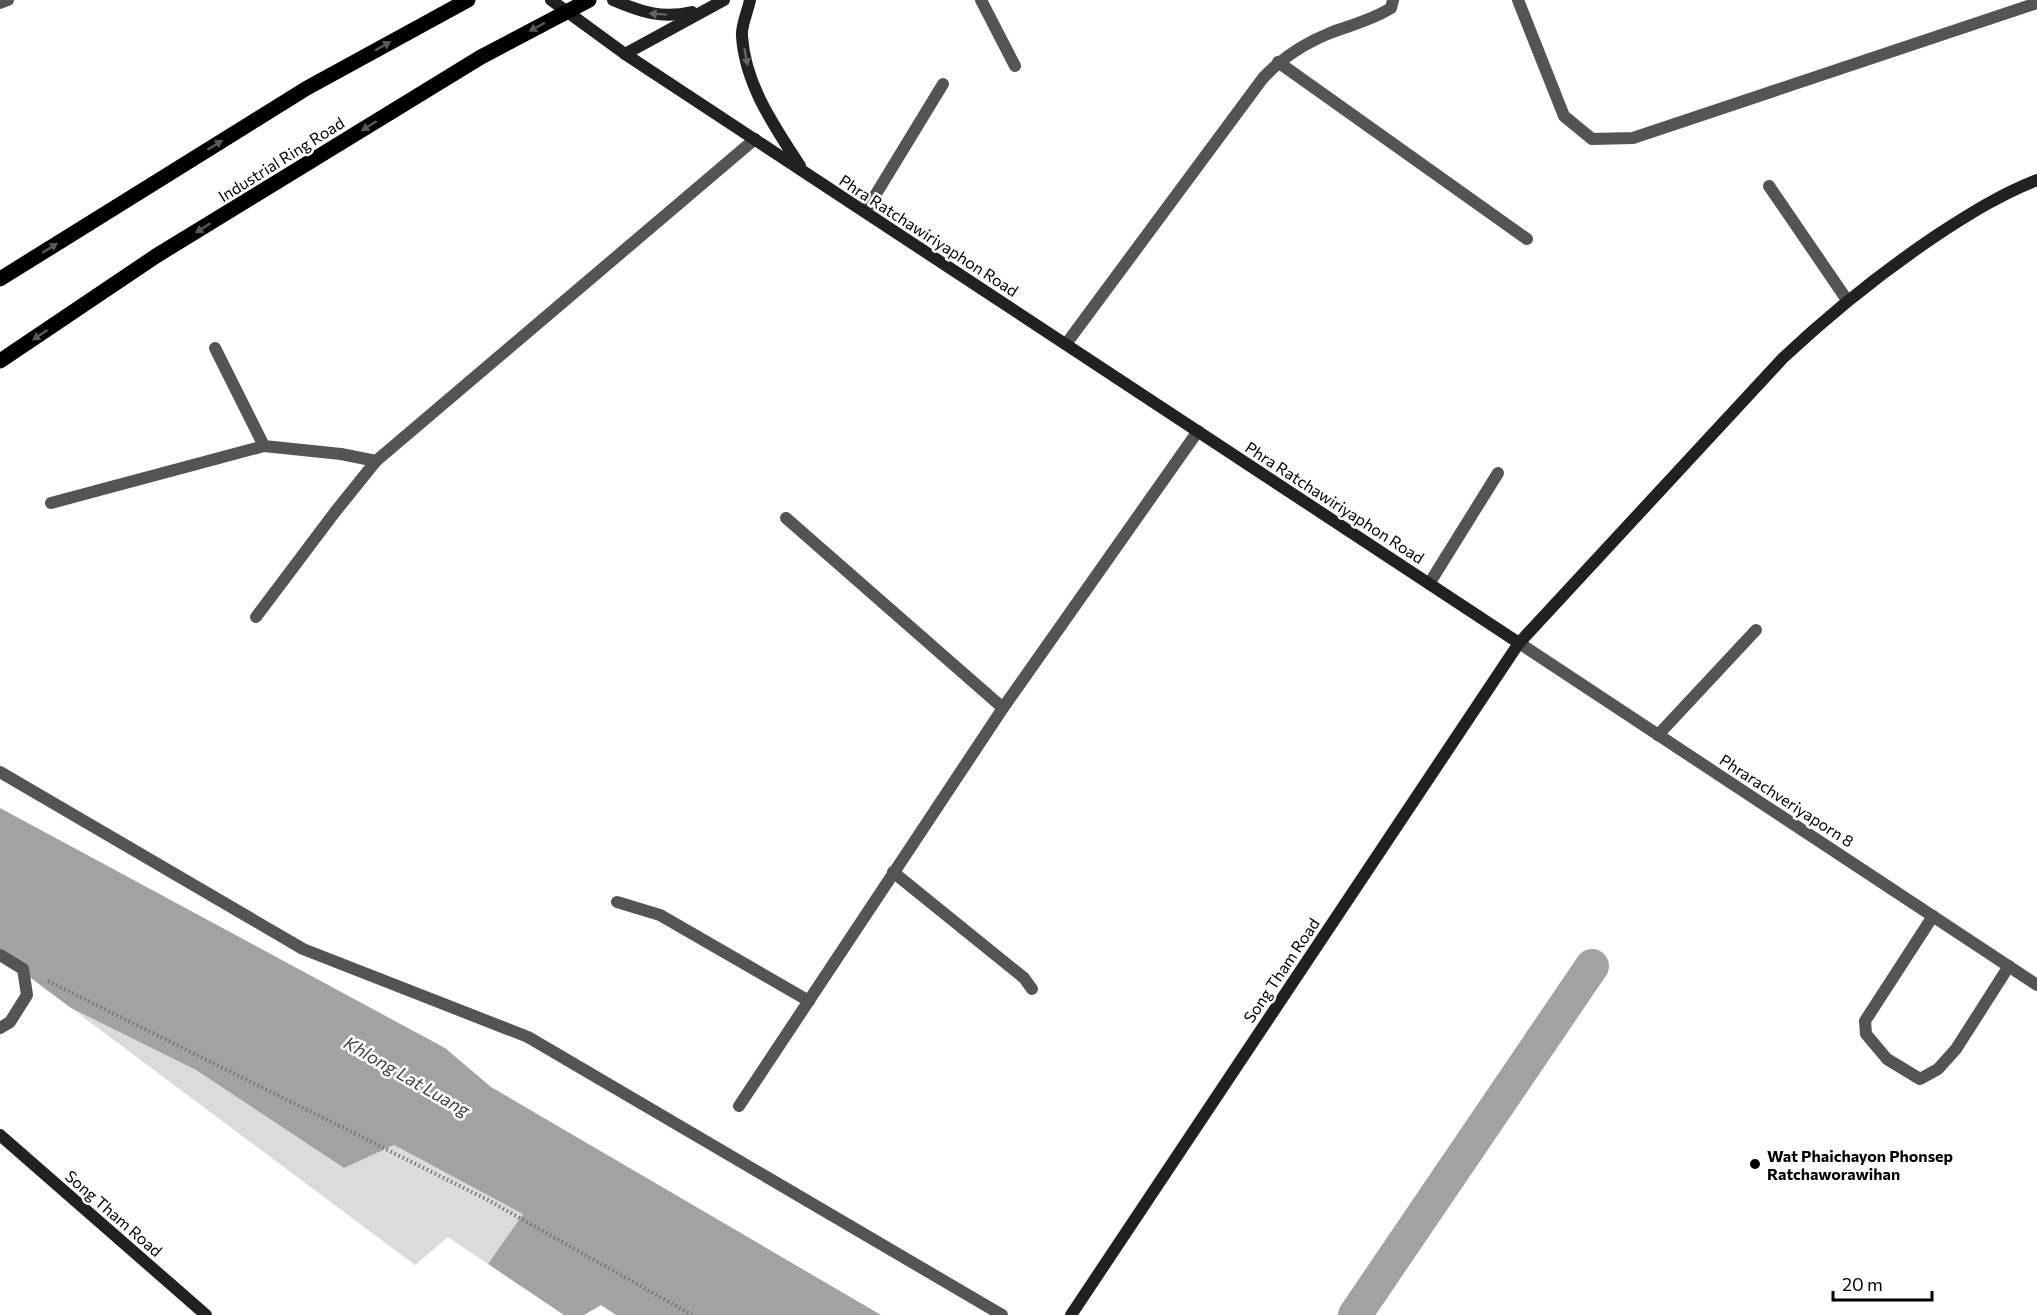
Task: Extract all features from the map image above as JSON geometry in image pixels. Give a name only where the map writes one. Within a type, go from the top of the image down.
[{"type":"main road","points":[[0,279],[307,88],[468,0]]},
{"type":"main road","name":"Phra Ratchawiriyaphon Road","points":[[551,0],[625,54],[1519,643]]},
{"type":"main road","name":"Industrial Ring Road","points":[[0,361],[156,256],[481,57],[589,0]]},
{"type":"main road","points":[[612,0],[648,14],[676,15],[705,9]]},
{"type":"main road","points":[[625,54],[724,0]]},
{"type":"main road","points":[[750,0],[741,34],[749,73],[770,119],[804,171]]},
{"type":"main road","points":[[1519,643],[1783,358],[1847,300],[1969,213],[2009,191],[2037,180]]},
{"type":"main road","name":"Song Tham Road","points":[[1071,1315],[1519,643]]},
{"type":"main road","name":"Song Tham Road","points":[[0,1135],[206,1315]]},
{"type":"street","points":[[0,3],[8,0]]},
{"type":"street","points":[[981,0],[1015,66]]},
{"type":"street","points":[[1066,344],[1263,78],[1278,62],[1326,34],[1380,15],[1391,8],[1393,0]]},
{"type":"street","points":[[1518,0],[1564,116],[1592,139],[1633,138],[2021,4],[2036,5]]},
{"type":"street","points":[[1278,62],[1527,239]]},
{"type":"street","points":[[865,212],[943,84]]},
{"type":"street","points":[[256,617],[376,461],[755,139]]},
{"type":"street","points":[[1769,186],[1847,300]]},
{"type":"street","points":[[215,348],[264,446]]},
{"type":"street","points":[[739,1106],[1003,708],[1198,432]]},
{"type":"street","points":[[51,503],[264,446],[341,454],[376,461]]},
{"type":"street","points":[[1429,584],[1498,473]]},
{"type":"street","points":[[786,518],[1003,708]]},
{"type":"street","points":[[1658,735],[1756,630]]},
{"type":"street","name":"Phrarachveriyaporn 8","points":[[1519,643],[2037,985]]},
{"type":"street","points":[[0,772],[303,950],[528,1037],[1002,1315]]},
{"type":"street","points":[[893,872],[1024,978],[1032,989]]},
{"type":"street","points":[[616,902],[660,915],[809,1001]]},
{"type":"street","points":[[1933,916],[1865,1021],[1866,1034],[1887,1059],[1920,1079],[1938,1069],[1956,1049],[2009,966]]},
{"type":"street","points":[[0,955],[23,969],[27,995],[10,1022],[0,1028]]},
{"type":"path","points":[[23,969],[486,1199],[693,1315]]},
{"type":"shaded area","points":[[71,1008],[196,1070],[344,1168],[394,1145],[524,1214],[488,1264],[448,1237],[415,1265]]},
{"type":"water","name":"Khlong Lat Luang","points":[[0,808],[445,1048],[491,1087],[881,1315],[616,1315],[601,1305],[584,1315],[564,1315],[488,1264],[523,1214],[394,1145],[344,1168],[196,1070],[71,1008],[0,955]]},
{"type":"waterway","points":[[1355,1315],[1592,966]]},
{"type":"place","name":"Wat Phaichayon Phonsep Ratchaworawihan","points":[[1755,1164]]}]
